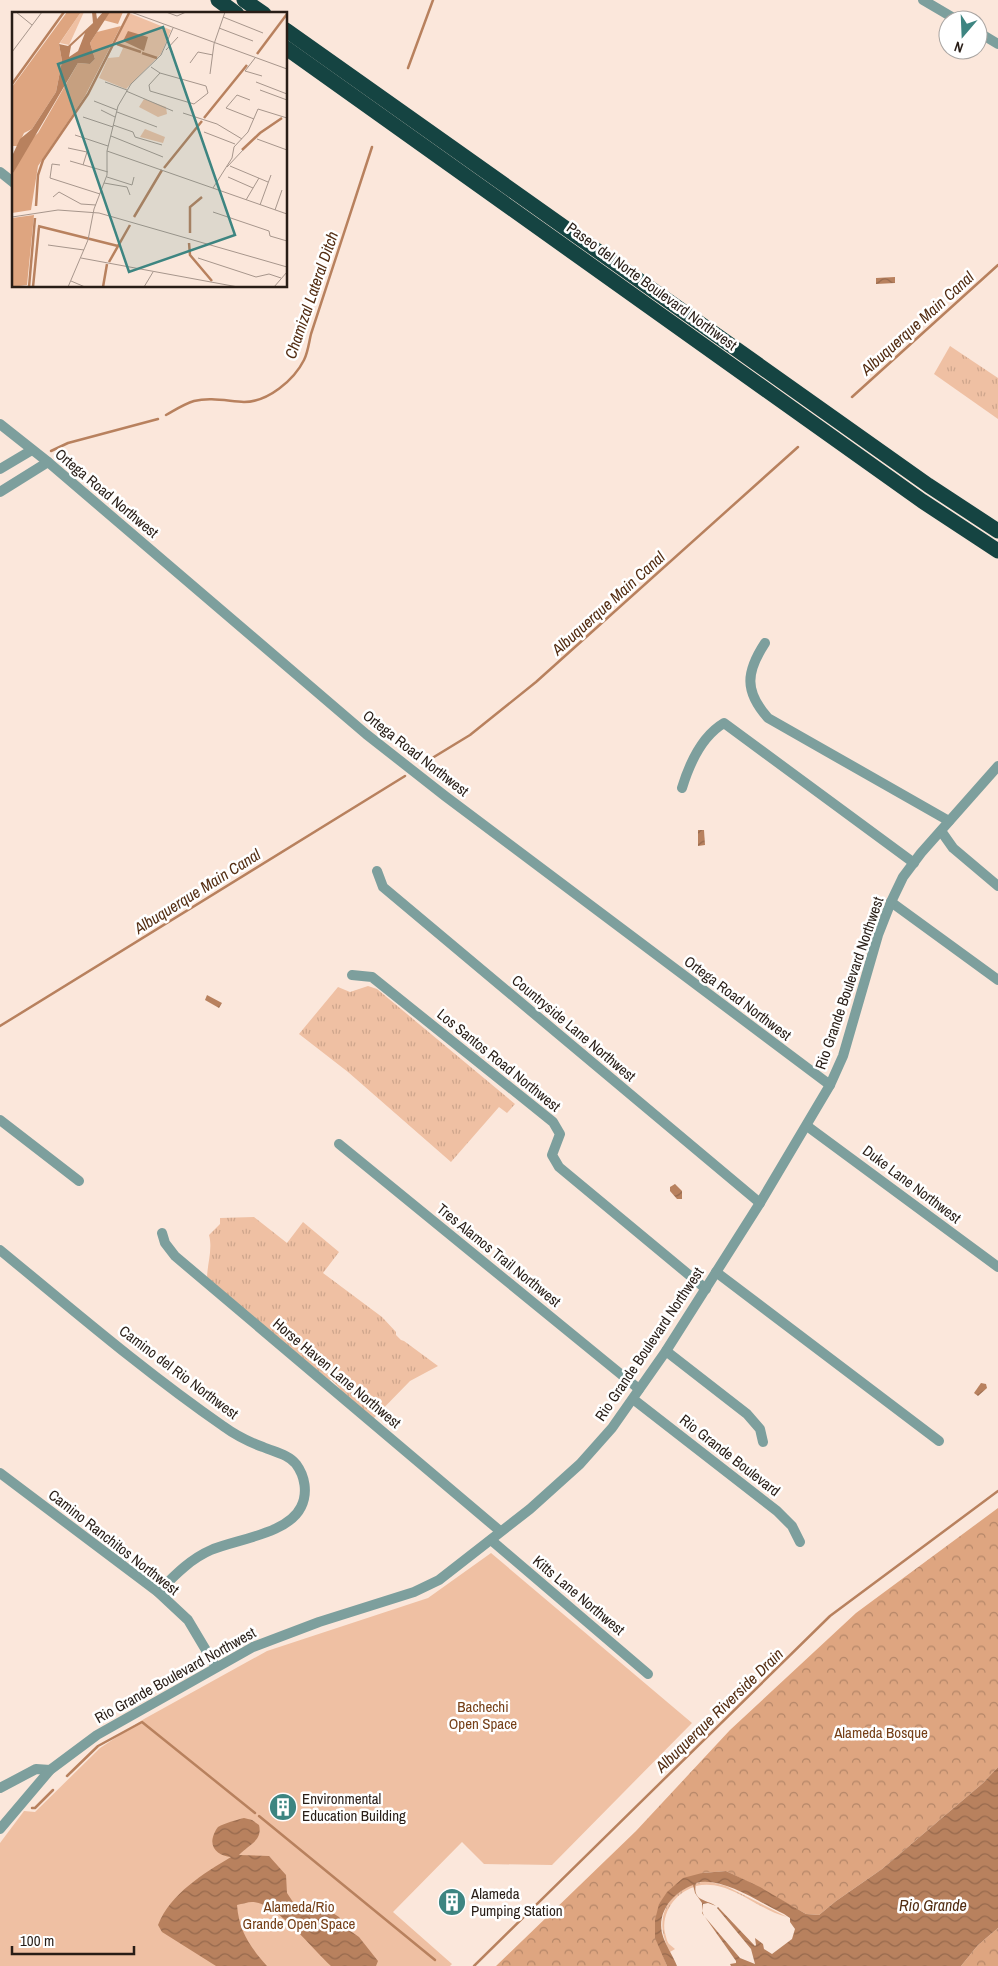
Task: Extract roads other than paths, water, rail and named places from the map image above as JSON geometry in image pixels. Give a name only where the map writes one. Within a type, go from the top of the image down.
[{"type":"highway","points":[[218,0],[234,12]]},
{"type":"highway","points":[[244,0],[261,12]]},
{"type":"highway","name":"Paseo del Norte Boulevard Northwest","points":[[288,31],[928,484],[998,531]]},
{"type":"highway","name":"Paseo del Norte Boulevard Northwest","points":[[288,49],[922,501],[998,551]]},
{"type":"street","points":[[923,0],[940,10]]},
{"type":"street","points":[[0,172],[12,181]]},
{"type":"street","name":"Ortega Road Northwest","points":[[0,424],[48,462],[366,734],[830,1086]]},
{"type":"street","points":[[0,469],[32,450]]},
{"type":"street","points":[[0,492],[6,486],[48,462]]},
{"type":"street","points":[[764,643],[754,659],[750,677],[751,690],[756,704],[768,718],[949,821]]},
{"type":"street","points":[[682,788],[687,772],[702,744],[717,727],[724,723],[914,863]]},
{"type":"street","name":"Rio Grande Boulevard Northwest","points":[[0,1829],[50,1770],[98,1735],[253,1647],[309,1625],[414,1592],[439,1580],[530,1509],[580,1464],[612,1428],[666,1351],[808,1126],[830,1086],[843,1056],[878,935],[903,878],[949,821],[998,766]]},
{"type":"street","points":[[941,831],[953,848],[998,886]]},
{"type":"street","name":"Countryside Lane Northwest","points":[[377,871],[383,887],[760,1203]]},
{"type":"street","points":[[891,902],[998,980]]},
{"type":"street","name":"Los Santos Road Northwest","points":[[352,975],[372,976],[553,1122],[560,1134],[552,1156],[559,1168],[706,1289]]},
{"type":"street","points":[[0,1120],[79,1181]]},
{"type":"street","name":"Duke Lane Northwest","points":[[808,1126],[998,1268]]},
{"type":"street","name":"Tres Alamos Trail Northwest","points":[[339,1144],[639,1389]]},
{"type":"street","name":"Horse Haven Lane Northwest","points":[[162,1233],[165,1243],[175,1256],[500,1531]]},
{"type":"street","name":"Camino del Rio Northwest","points":[[0,1250],[178,1394],[227,1429],[263,1447],[276,1451],[295,1463],[302,1475],[306,1493],[301,1508],[290,1521],[278,1528],[210,1550],[190,1562],[158,1592]]},
{"type":"street","points":[[716,1272],[939,1441]]},
{"type":"street","name":"Rio Grande Boulevard","points":[[666,1351],[747,1414],[760,1429],[763,1442]]},
{"type":"street","name":"Rio Grande Boulevard","points":[[633,1399],[777,1511],[792,1526],[800,1542]]},
{"type":"street","name":"Camino Ranchitos Northwest","points":[[0,1474],[158,1592],[188,1620],[216,1667]]},
{"type":"street","name":"Kitts Lane Northwest","points":[[491,1540],[648,1674]]},
{"type":"street","points":[[0,1788],[36,1769],[50,1770]]},
{"type":"water","points":[[895,277],[895,283],[876,284],[876,278]]},
{"type":"water","points":[[698,830],[704,830],[705,845],[698,846]]},
{"type":"water","points":[[207,995],[222,1003],[219,1008],[205,1000]]},
{"type":"water","points":[[675,1184],[682,1191],[682,1199],[677,1199],[670,1191],[670,1187]]},
{"type":"water","points":[[981,1383],[986,1384],[987,1388],[978,1396],[974,1393]]},
{"type":"water","name":"Rio Grande","points":[[998,1767],[998,1928],[978,1945],[961,1966],[731,1966],[730,1964],[736,1963],[736,1961],[705,1917],[740,1958],[755,1964],[751,1949],[717,1908],[755,1946],[755,1938],[763,1944],[764,1949],[772,1954],[792,1939],[795,1929],[790,1922],[790,1918],[741,1892],[717,1883],[706,1882],[696,1883],[696,1894],[701,1899],[716,1906],[708,1903],[703,1904],[702,1911],[702,1903],[695,1893],[693,1885],[679,1892],[669,1903],[662,1917],[662,1933],[677,1966],[667,1966],[655,1938],[655,1920],[659,1904],[667,1892],[683,1878],[702,1873],[726,1871],[760,1887],[806,1914],[819,1915],[882,1869],[983,1783]]},
{"type":"water","points":[[244,1818],[252,1820],[259,1825],[260,1830],[257,1839],[239,1855],[269,1856],[286,1875],[287,1893],[297,1908],[303,1910],[320,1908],[328,1910],[339,1917],[349,1930],[359,1937],[378,1961],[376,1966],[331,1966],[283,1918],[262,1904],[252,1902],[237,1905],[240,1923],[246,1938],[267,1966],[216,1966],[162,1932],[158,1925],[171,1903],[179,1894],[210,1870],[231,1857],[219,1853],[212,1843],[218,1827]]},
{"type":"waterway","name":"Chamizal Lateral Ditch","points":[[408,68],[433,0]]},
{"type":"waterway","name":"Chamizal Lateral Ditch","points":[[166,415],[194,401],[212,399],[244,402],[262,398],[287,382],[300,368],[372,147]]},
{"type":"waterway","name":"Albuquerque Main Canal","points":[[852,397],[998,265]]},
{"type":"waterway","name":"Chamizal Lateral Ditch","points":[[51,451],[68,443],[158,419]]},
{"type":"waterway","name":"Albuquerque Main Canal","points":[[424,763],[470,735],[536,682],[798,447]]},
{"type":"waterway","name":"Albuquerque Main Canal","points":[[0,1026],[405,776]]},
{"type":"waterway","name":"Albuquerque Riverside Drain","points":[[474,1966],[830,1616],[998,1491]]},
{"type":"waterway","points":[[67,1776],[98,1746],[142,1722],[255,1813]]},
{"type":"waterway","points":[[32,1808],[35,1808],[53,1790]]},
{"type":"waterway","points":[[259,1816],[435,1960]]},
{"type":"place","name":"Environmental Education Building","points":[[283,1807]]},
{"type":"place","name":"Alameda Pumping Station","points":[[452,1902]]},
{"type":"park label","name":"Bachechi Open Space","points":[[483,1714]]},
{"type":"park label","name":"Alameda Bosque","points":[[881,1732]]},
{"type":"park label","name":"Alameda/Rio Grande Open Space","points":[[299,1914]]}]
